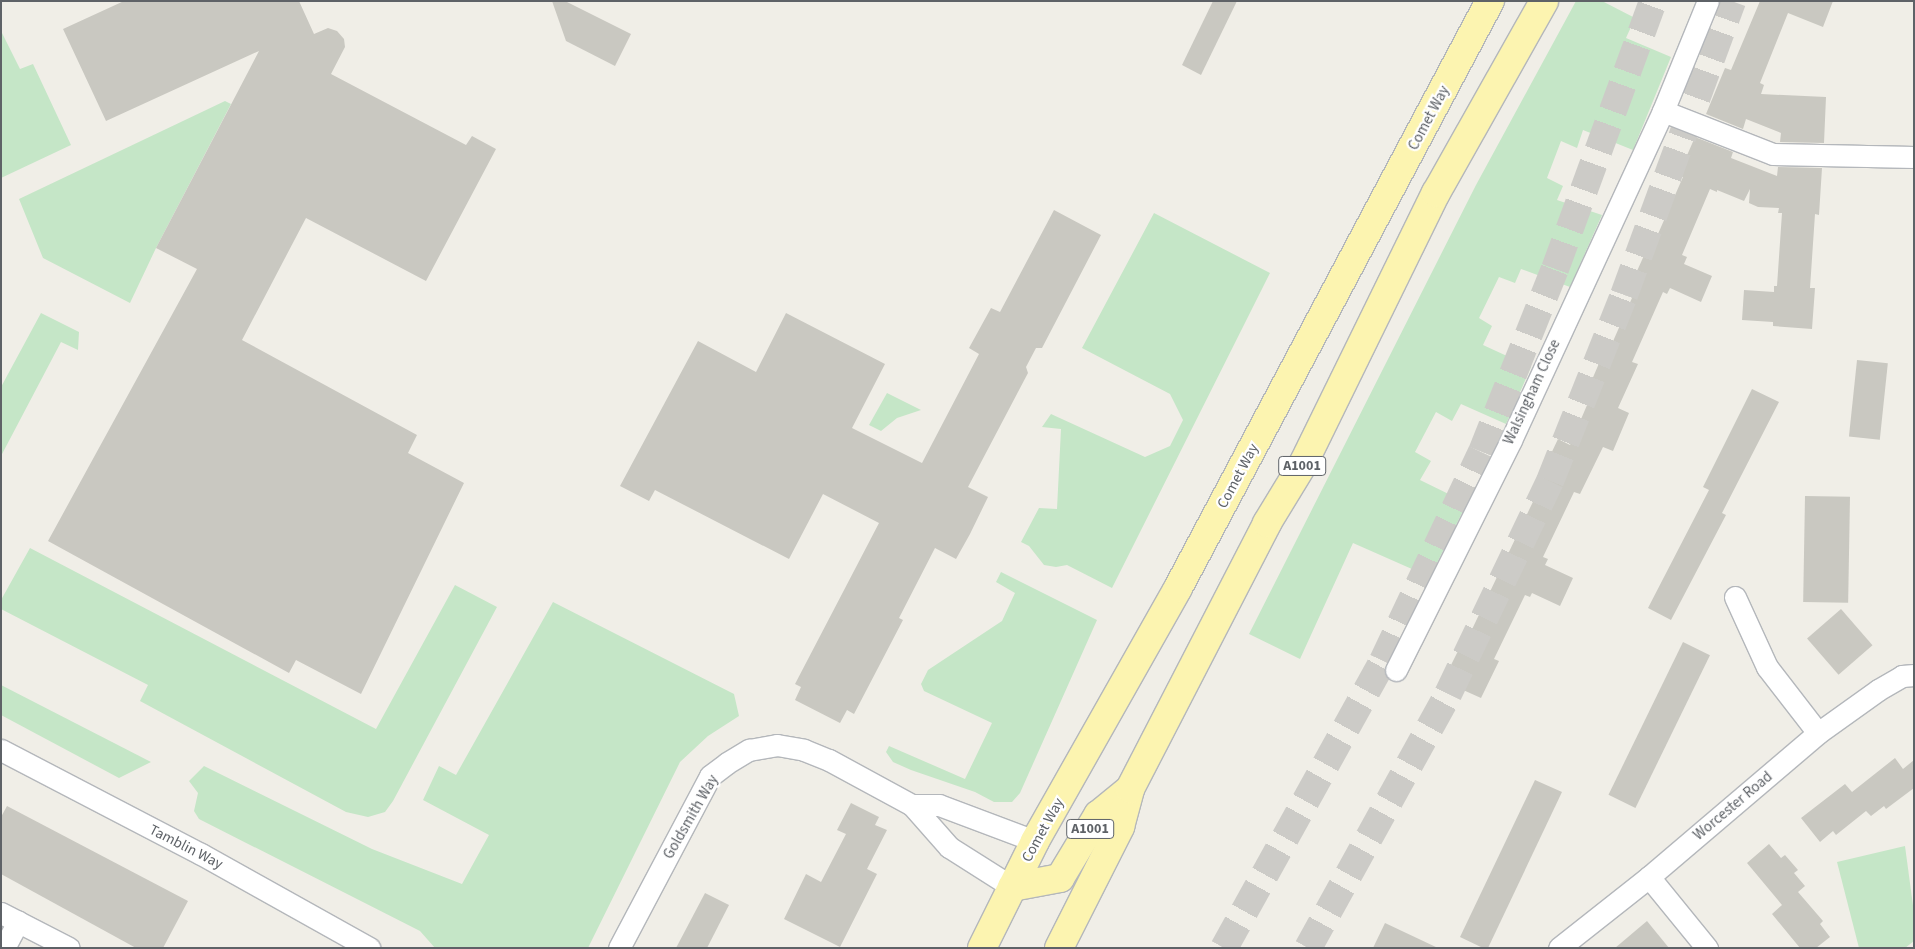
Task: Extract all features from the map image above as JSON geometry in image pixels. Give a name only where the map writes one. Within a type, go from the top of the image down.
[{"type":"main road","name":"Comet Way","points":[[982,948],[1035,841],[1196,554],[1490,1]]},
{"type":"main road","name":"A1001","points":[[1063,940],[1120,828],[1130,789],[1267,523],[1303,464],[1436,193],[1544,1]]},
{"type":"main road","name":"A1001","points":[[1060,878],[1098,815],[1130,789]]},
{"type":"main road","name":"A1001","points":[[1035,841],[1060,878],[1063,940]]},
{"type":"main road","points":[[1012,886],[1060,878]]},
{"type":"street","name":"Walsingham Close","points":[[1396,670],[1511,440],[1663,111],[1708,1]]},
{"type":"street","points":[[1663,111],[1773,154],[1914,157]]},
{"type":"street","points":[[1735,597],[1767,667],[1818,733]]},
{"type":"street","name":"Worcester Road","points":[[1559,948],[1649,877],[1818,733],[1878,690],[1902,676],[1914,675]]},
{"type":"street","name":"Goldsmith Way","points":[[619,948],[710,776],[727,762],[749,750],[777,745],[804,750],[830,760],[912,805],[949,847],[1012,886]]},
{"type":"street","name":"Tamblin Way","points":[[1,750],[201,854],[369,948]]},
{"type":"street","name":"Goldsmith Way","points":[[912,805],[939,805],[1035,841]]},
{"type":"street","points":[[1649,877],[1707,948]]},
{"type":"street","points":[[4,948],[10,917],[70,948]]},
{"type":"green space","points":[[1576,1],[1602,1],[1635,18],[1626,38],[1671,57],[1633,150],[1583,130],[1577,148],[1561,141],[1547,178],[1563,186],[1557,200],[1602,215],[1570,287],[1521,269],[1515,283],[1499,277],[1479,318],[1492,326],[1483,345],[1531,367],[1506,424],[1461,404],[1452,421],[1436,412],[1415,452],[1431,461],[1420,480],[1467,503],[1430,577],[1353,543],[1300,659],[1249,634],[1476,185]]},
{"type":"green space","points":[[2,33],[20,69],[33,64],[71,145],[1,178]]},
{"type":"green space","points":[[225,101],[231,104],[156,248],[130,303],[43,258],[19,199]]},
{"type":"green space","points":[[1154,213],[1270,273],[1112,588],[1067,565],[1056,567],[1044,565],[1029,546],[1021,542],[1039,508],[1057,509],[1061,429],[1042,427],[1051,414],[1145,457],[1170,446],[1183,420],[1170,394],[1082,348]]},
{"type":"green space","points":[[41,313],[79,332],[78,350],[61,342],[1,456],[1,387]]},
{"type":"green space","points":[[887,393],[921,410],[897,418],[881,431],[869,425]]},
{"type":"green space","points":[[30,548],[376,729],[455,585],[497,607],[393,801],[385,812],[368,817],[346,812],[140,701],[148,685],[1,609],[1,600]]},
{"type":"green space","points":[[1001,572],[1097,620],[1020,793],[1012,802],[994,802],[975,792],[911,770],[893,762],[886,752],[889,746],[965,779],[992,723],[924,691],[921,684],[928,670],[1002,621],[1015,593],[996,582]]},
{"type":"green space","points":[[553,602],[734,694],[739,716],[708,736],[680,762],[588,948],[435,948],[420,931],[199,819],[194,811],[198,793],[189,781],[204,766],[372,849],[462,884],[489,835],[423,800],[439,766],[456,775]]},
{"type":"green space","points":[[1,685],[151,762],[119,778],[1,715]]},
{"type":"green space","points":[[1905,846],[1914,913],[1914,941],[1905,948],[1859,948],[1837,862]]},
{"type":"building","points":[[124,1],[299,1],[314,34],[328,28],[337,31],[344,39],[345,47],[331,74],[466,145],[472,136],[496,149],[426,281],[306,218],[242,340],[417,435],[408,453],[464,483],[361,694],[296,660],[289,673],[48,541],[197,269],[156,248],[259,51],[106,121],[63,29]]},
{"type":"building","points":[[552,1],[565,1],[631,34],[615,66],[566,41]]},
{"type":"building","points":[[1213,1],[1237,1],[1201,75],[1182,65]]},
{"type":"building","points":[[1760,1],[1833,1],[1823,27],[1788,13],[1760,83],[1764,85],[1761,94],[1826,97],[1824,143],[1780,142],[1781,133],[1746,119],[1743,129],[1706,114],[1725,68],[1731,70]]},
{"type":"building","points":[[1695,137],[1733,152],[1731,158],[1777,176],[1778,167],[1822,168],[1819,215],[1815,214],[1810,288],[1815,288],[1812,329],[1773,326],[1773,322],[1742,320],[1744,290],[1774,292],[1774,286],[1777,286],[1782,213],[1778,213],[1779,208],[1758,207],[1749,203],[1750,189],[1744,201],[1710,189],[1682,255],[1687,257],[1684,264],[1712,276],[1701,302],[1670,288],[1667,294],[1663,292],[1632,362],[1638,364],[1618,408],[1629,413],[1613,451],[1603,447],[1580,494],[1574,492],[1543,557],[1548,559],[1545,565],[1573,578],[1560,606],[1532,593],[1530,597],[1525,595],[1494,659],[1499,661],[1481,698],[1443,681],[1462,643],[1465,644],[1544,479],[1540,477],[1558,439],[1570,445],[1596,384],[1591,382],[1603,354],[1607,355],[1639,282],[1633,280],[1650,242],[1654,243],[1683,177],[1678,176]]},
{"type":"building","points":[[1054,210],[1101,235],[1042,348],[1036,348],[1026,367],[1028,373],[968,487],[988,497],[970,534],[956,559],[935,548],[899,618],[903,620],[854,714],[847,710],[840,723],[795,700],[801,687],[795,684],[879,523],[823,494],[789,559],[655,490],[649,501],[620,486],[698,341],[756,372],[786,313],[885,364],[852,428],[922,463],[979,354],[969,348],[991,308],[1000,312]]},
{"type":"building","points":[[1857,360],[1888,363],[1880,440],[1849,437]]},
{"type":"building","points":[[1752,389],[1779,402],[1722,513],[1726,515],[1671,620],[1648,608],[1709,490],[1703,487]]},
{"type":"building","points":[[1805,496],[1850,497],[1848,603],[1803,602]]},
{"type":"building","points":[[1841,609],[1872,645],[1839,675],[1807,639]]},
{"type":"building","points":[[1683,642],[1710,655],[1635,808],[1608,795]]},
{"type":"building","points":[[1895,758],[1903,769],[1914,760],[1914,788],[1886,809],[1884,806],[1871,816],[1866,811],[1836,835],[1833,831],[1820,842],[1801,818],[1845,784],[1852,792]]},
{"type":"building","points":[[1535,780],[1562,792],[1488,948],[1483,948],[1460,937]]},
{"type":"building","points":[[851,803],[879,817],[875,825],[887,830],[867,869],[877,874],[840,947],[784,919],[806,874],[821,882],[846,834],[837,830]]},
{"type":"building","points":[[7,806],[188,901],[163,948],[136,948],[1,874],[1,817]]},
{"type":"building","points":[[1769,844],[1781,858],[1785,855],[1798,870],[1794,873],[1805,886],[1798,892],[1823,921],[1820,924],[1830,937],[1816,948],[1800,948],[1772,914],[1782,905],[1747,863]]},
{"type":"building","points":[[705,893],[729,905],[707,948],[676,948]]},
{"type":"building","points":[[1647,921],[1669,948],[1615,948]]},
{"type":"building","points":[[1385,923],[1438,948],[1373,948]]},
{"type":"tunnel","points":[[1224,948],[1383,661],[1482,452],[1555,269],[1653,1]]},
{"type":"tunnel","points":[[1308,948],[1448,694],[1550,481],[1624,295],[1732,1]]}]
